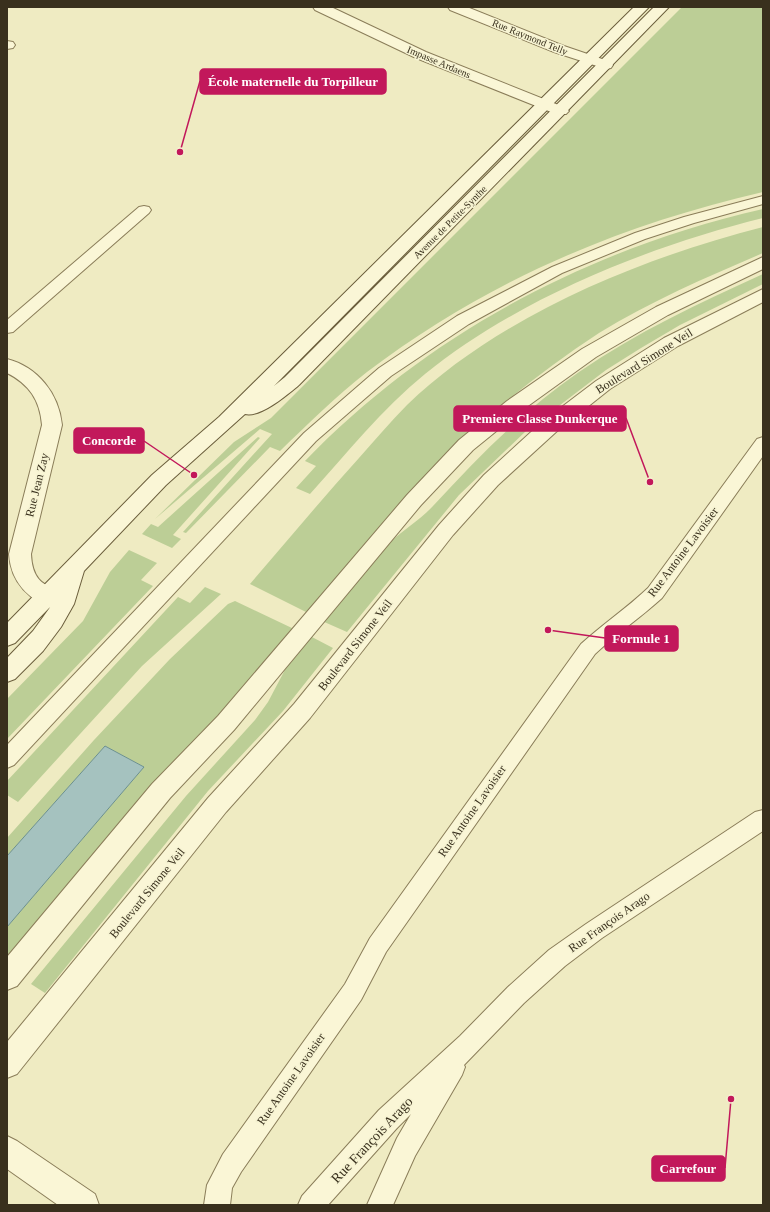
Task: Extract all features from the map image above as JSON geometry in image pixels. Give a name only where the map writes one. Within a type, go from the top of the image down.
[{"type":"street","name":"Impasse Ardaens","points":[[320,7],[428,58],[561,110]]},
{"type":"street","name":"Rue Raymond Telly","points":[[455,7],[589,60],[606,65]]},
{"type":"street","name":"Avenue de Petite-Synthe","points":[[226,422],[642,7]]},
{"type":"street","name":"Avenue de Petite-Synthe","points":[[7,637],[54,600],[86,554],[159,480],[208,434],[226,422],[269,399],[292,381],[662,7]]},
{"type":"street","points":[[7,976],[161,791],[226,723],[414,500],[466,445],[514,406],[589,353],[657,313],[763,262]]},
{"type":"street","points":[[716,285],[763,266]]},
{"type":"street","name":"Boulevard Simone Veil","points":[[7,1064],[217,805],[302,711],[446,530],[491,480],[549,427],[603,385],[671,342],[763,295]]},
{"type":"street","name":"Rue Jean Zay","points":[[7,365],[37,385],[46,396],[51,408],[52,425],[20,554],[20,562],[26,580],[35,589],[54,600]]},
{"type":"street","name":"Avenue de Petite-Synthe","points":[[7,673],[42,636],[53,622],[54,600]]},
{"type":"street","points":[[7,1150],[84,1205]]},
{"type":"lane","points":[[7,759],[310,437],[389,370],[463,320],[556,270],[640,236],[689,220],[763,200]]},
{"type":"lane","points":[[7,328],[144,210]]},
{"type":"lane","name":"Rue Antoine Lavoisier","points":[[217,1205],[220,1185],[232,1163],[353,992],[378,945],[510,757],[588,649],[607,631],[638,608],[655,593],[763,442]]},
{"type":"lane","name":"Rue François Arago","points":[[311,1205],[388,1119],[469,1044],[516,995],[557,958],[763,819]]},
{"type":"lane","name":"Rue François Arago","points":[[380,1205],[406,1147],[441,1087],[469,1044]]},
{"type":"green space","points":[[682,7],[763,7],[763,192],[656,222],[605,240],[555,261],[507,284],[459,310],[412,340],[367,372],[333,400],[280,451],[270,447],[186,533],[183,532],[272,434],[260,429],[155,519],[234,442],[271,418]]},
{"type":"green space","points":[[763,209],[763,218],[674,244],[630,260],[586,278],[501,322],[462,347],[425,374],[409,388],[365,432],[310,494],[296,488],[316,466],[305,461],[353,415],[404,373],[459,335],[516,302],[575,272],[636,247],[699,226]]},
{"type":"green space","points":[[763,227],[763,253],[700,280],[619,321],[569,353],[512,396],[485,419],[308,613],[250,584],[331,489],[401,411],[444,373],[484,344],[528,318],[574,294],[621,273],[669,255]]},
{"type":"green space","points":[[763,274],[763,284],[680,325],[641,348],[606,370],[526,431],[459,495],[347,632],[322,621],[380,552],[428,511],[502,435],[539,402],[579,372],[623,344],[692,307]]},
{"type":"green space","points":[[258,437],[260,438],[173,535],[181,539],[172,548],[142,534],[151,524],[158,527]]},
{"type":"green space","points":[[129,550],[157,563],[141,580],[153,586],[7,739],[7,699],[83,621],[110,572]]},
{"type":"green space","points":[[205,587],[221,594],[142,666],[18,802],[7,795],[7,781],[178,597],[190,603]]},
{"type":"green space","points":[[235,601],[294,629],[7,960],[7,927],[144,767],[105,746],[7,856],[7,838],[94,740],[170,659],[228,604]]},
{"type":"green space","points":[[310,636],[333,648],[283,711],[208,791],[45,993],[31,984],[186,796],[255,720],[268,702],[287,666]]},
{"type":"water","points":[[105,746],[144,767],[7,927],[7,856]]},
{"type":"place","name":"École maternelle du Torpilleur","points":[[180,152]]},
{"type":"place","name":"Concorde","points":[[194,475]]},
{"type":"place","name":"Premiere Classe Dunkerque","points":[[650,482]]},
{"type":"place","name":"Formule 1","points":[[548,630]]},
{"type":"place","name":"Carrefour","points":[[731,1099]]}]
